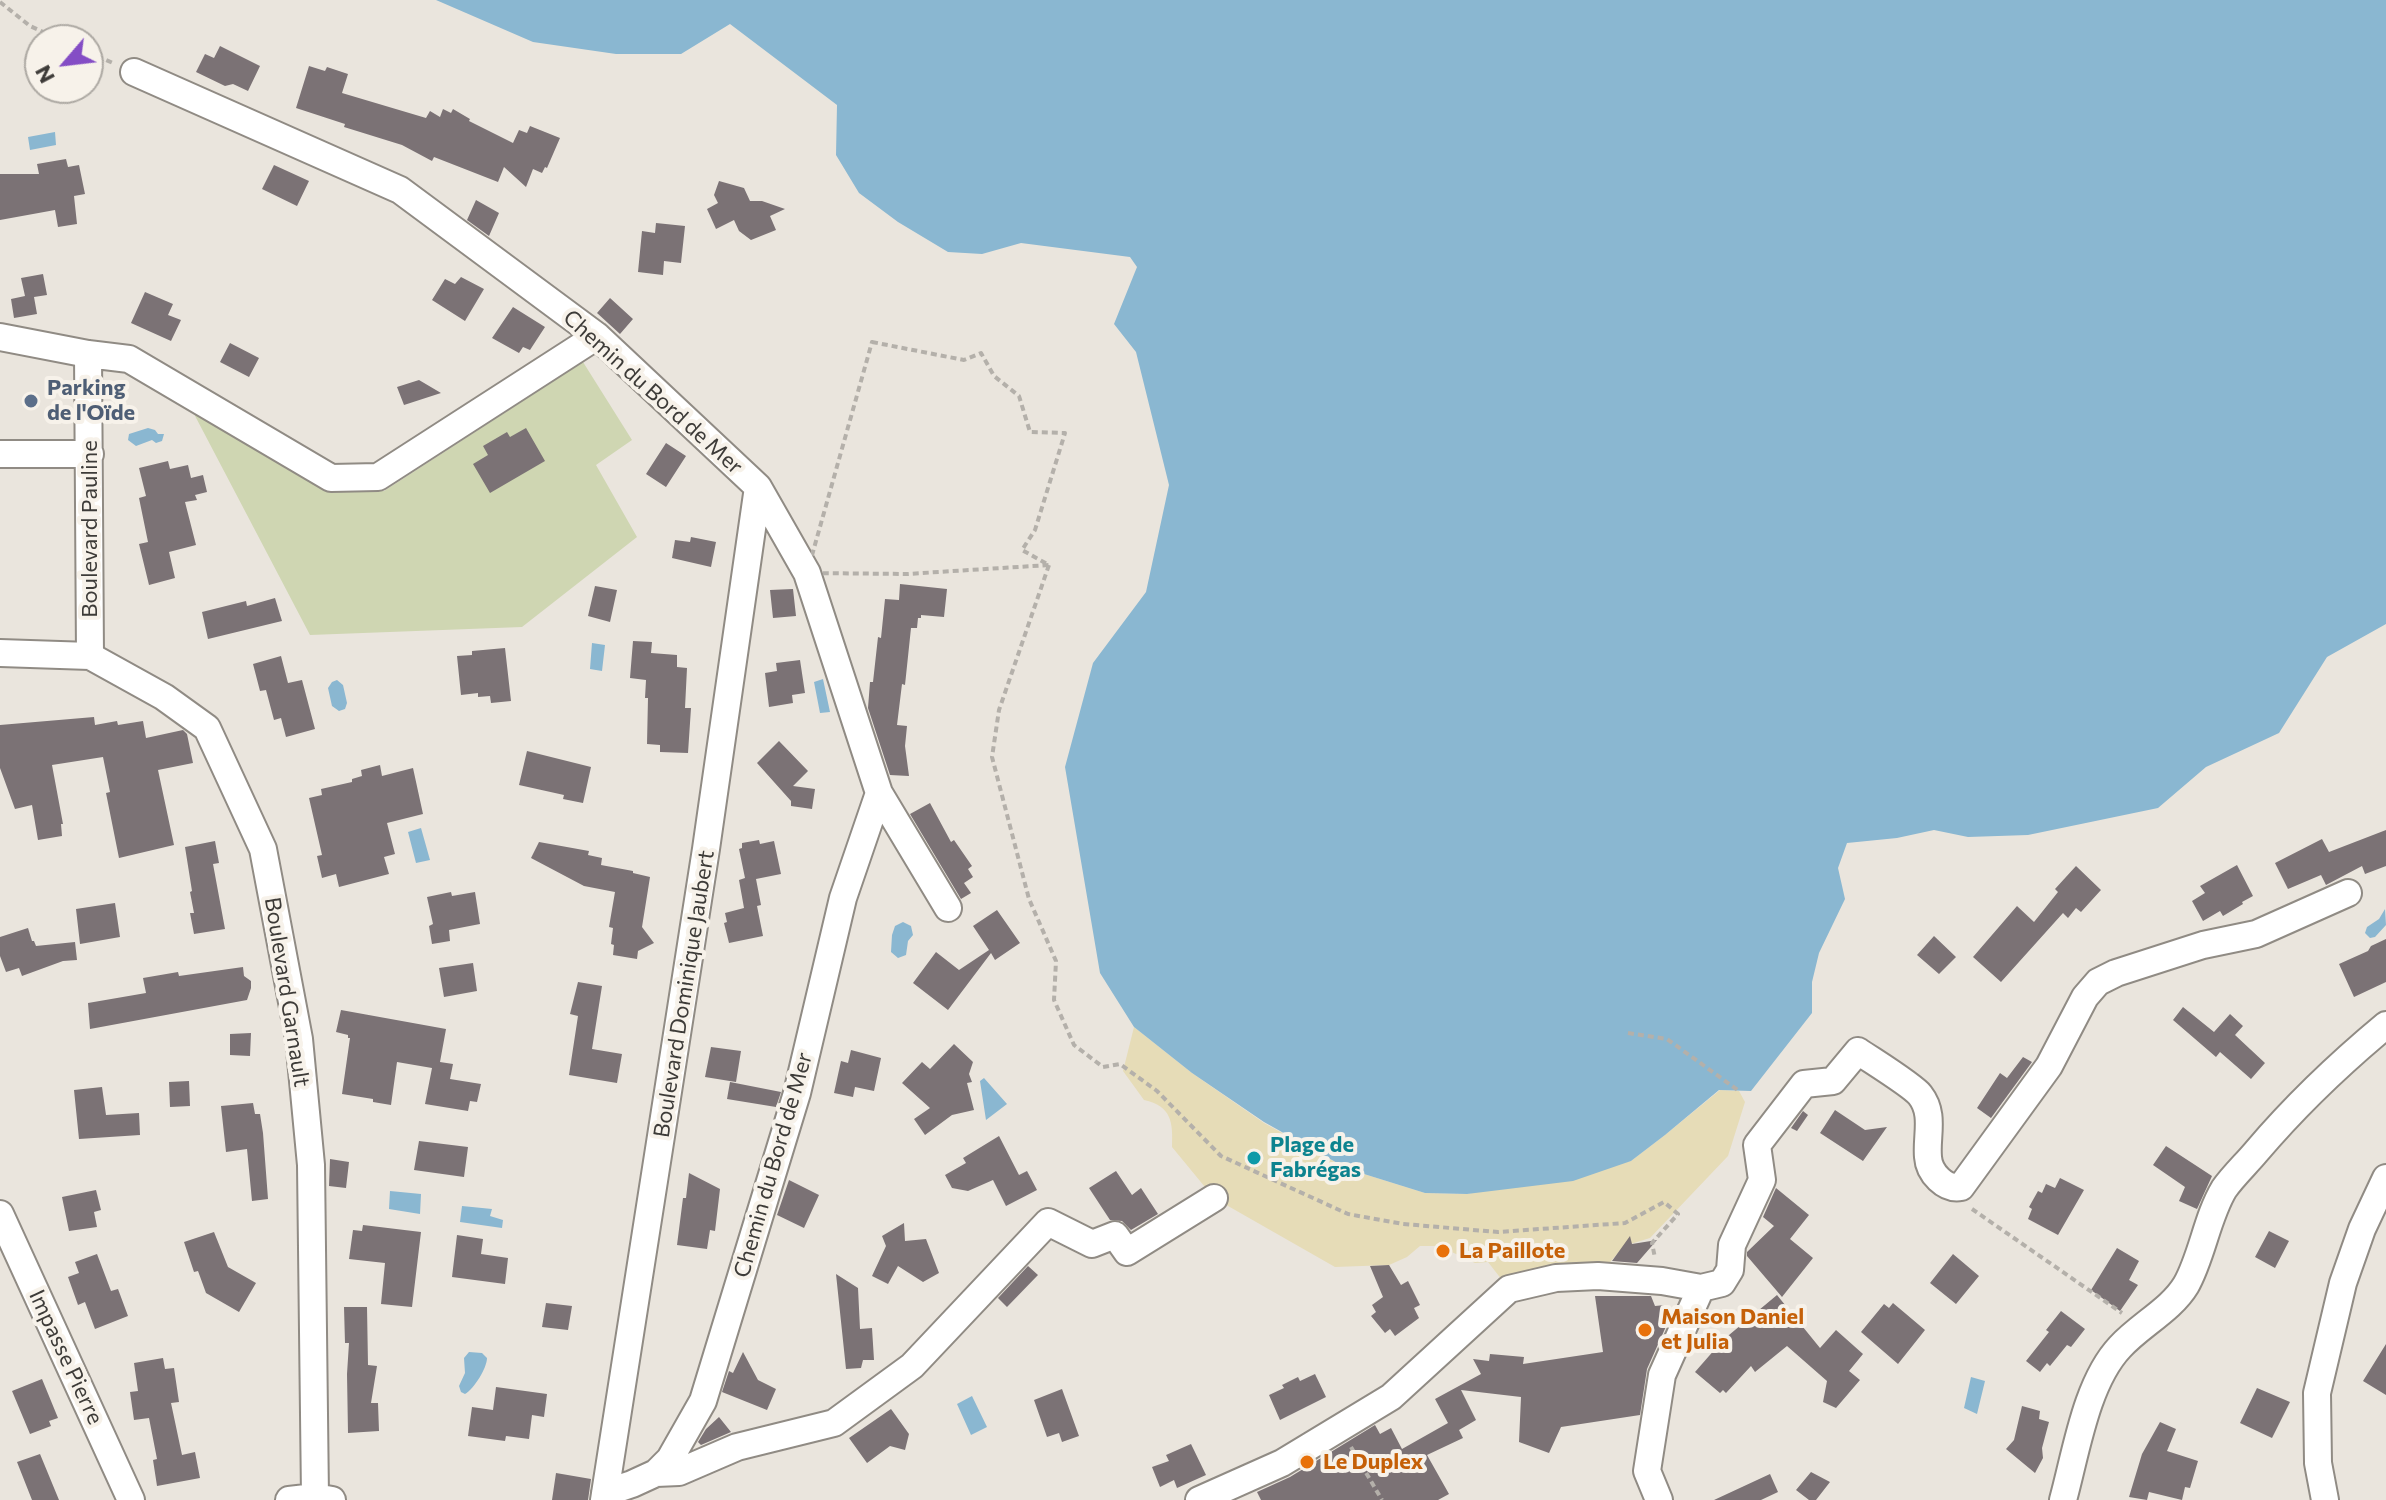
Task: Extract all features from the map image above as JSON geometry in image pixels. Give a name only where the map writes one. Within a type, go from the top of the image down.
[{"type":"street","name":"Chemin du Bord de Mer","points":[[134,72],[400,190],[597,336],[758,487],[807,573],[879,793],[948,908]]},
{"type":"street","points":[[0,337],[129,359],[331,478],[378,477],[597,336]]},
{"type":"street","name":"Boulevard Pauline","points":[[88,354],[90,656]]},
{"type":"street","points":[[0,454],[90,454]]},
{"type":"street","name":"Boulevard Dominique Jaubert","points":[[605,1496],[704,865],[758,487]]},
{"type":"street","name":"Boulevard Garnault","points":[[0,653],[90,656],[164,697],[207,728],[263,849],[299,1039],[311,1165],[312,1499]]},
{"type":"street","name":"Chemin du Bord de Mer","points":[[656,1473],[670,1459],[703,1401],[797,1093],[843,898],[879,793]]},
{"type":"street","points":[[1659,1500],[1647,1471],[1662,1375],[1712,1285],[1730,1270],[1732,1245],[1762,1180],[1757,1145],[1804,1084],[1833,1081],[1858,1051],[1920,1094],[1928,1112],[1928,1158],[1931,1167],[1948,1187],[1961,1187],[2049,1066],[2085,997],[2098,982],[2116,973],[2203,945],[2256,934],[2348,893]]},
{"type":"street","points":[[2063,1500],[2090,1402],[2101,1377],[2117,1350],[2141,1326],[2170,1305],[2186,1285],[2224,1190],[2274,1130],[2342,1062],[2386,1025]]},
{"type":"street","points":[[2325,1500],[2318,1463],[2317,1393],[2343,1283],[2362,1229],[2386,1178]]},
{"type":"street","points":[[605,1496],[656,1473],[679,1472],[737,1447],[834,1423],[912,1366],[1048,1222],[1092,1244],[1115,1235],[1127,1252],[1214,1198]]},
{"type":"street","name":"Impasse Pierre","points":[[0,1214],[131,1500]]},
{"type":"street","points":[[1199,1500],[1282,1463],[1391,1397],[1509,1289],[1556,1278],[1598,1276],[1712,1285]]},
{"type":"path","points":[[0,2],[28,24]]},
{"type":"path","points":[[872,342],[964,360],[981,353],[994,376],[1019,396],[1030,432],[1065,433],[1035,530],[1022,550],[1049,565],[907,574],[807,573],[872,342]]},
{"type":"path","points":[[1049,565],[999,710],[992,757],[1029,899],[1056,961],[1054,1000],[1074,1045],[1103,1067],[1120,1064],[1157,1091],[1221,1156],[1348,1214],[1403,1224],[1498,1232],[1625,1223],[1664,1202],[1678,1214],[1652,1243],[1662,1281]]},
{"type":"path","points":[[1628,1033],[1667,1039],[1739,1091]]},
{"type":"path","points":[[1961,1187],[1964,1203],[2141,1326]]},
{"type":"path","points":[[1341,1429],[1382,1500]]},
{"type":"green space","points":[[583,362],[632,440],[596,465],[637,537],[522,627],[310,635],[193,412],[333,490],[384,491]]},
{"type":"sand","name":"Plage de Fabrégas","points":[[1134,1027],[1192,1073],[1264,1123],[1348,1169],[1425,1193],[1467,1194],[1631,1161],[1720,1090],[1739,1091],[1745,1102],[1728,1156],[1650,1238],[1624,1246],[1598,1276],[1509,1289],[1488,1262],[1475,1263],[1439,1246],[1420,1246],[1407,1257],[1389,1265],[1335,1267],[1214,1198],[1172,1147],[1171,1123],[1165,1111],[1144,1100],[1123,1071]]},
{"type":"water","points":[[436,0],[2386,0],[2386,624],[2327,657],[2279,733],[2206,767],[2158,808],[2028,835],[1968,837],[1934,830],[1897,838],[1847,843],[1838,868],[1845,899],[1819,953],[1812,982],[1812,1013],[1751,1091],[1719,1090],[1631,1161],[1573,1181],[1467,1194],[1425,1193],[1348,1169],[1264,1122],[1192,1073],[1134,1027],[1100,973],[1065,767],[1093,663],[1146,592],[1169,485],[1136,352],[1114,324],[1137,267],[1130,257],[1021,243],[982,254],[948,252],[898,222],[859,193],[836,155],[837,105],[730,24],[681,54],[616,54],[533,42]]},
{"type":"water","points":[[55,132],[56,145],[30,150],[28,137]]},
{"type":"water","points":[[148,428],[164,434],[162,441],[156,443],[152,440],[136,446],[128,440],[129,434]]},
{"type":"water","points":[[592,643],[605,645],[602,671],[590,669]]},
{"type":"water","points":[[823,679],[830,712],[820,713],[814,682]]},
{"type":"water","points":[[337,680],[343,685],[347,703],[345,709],[339,711],[332,706],[328,688]]},
{"type":"water","points":[[421,828],[430,860],[416,863],[408,832]]},
{"type":"water","points":[[2385,909],[2386,925],[2370,938],[2365,933],[2367,927],[2379,919]]},
{"type":"water","points":[[903,922],[911,926],[913,935],[908,941],[906,955],[898,958],[891,952],[892,935],[895,926]]},
{"type":"water","points":[[984,1078],[1007,1104],[986,1120],[980,1081]]},
{"type":"water","points":[[390,1191],[421,1194],[420,1214],[389,1209]]},
{"type":"water","points":[[462,1206],[492,1209],[490,1216],[503,1220],[502,1228],[460,1222]]},
{"type":"water","points":[[469,1352],[482,1353],[487,1358],[479,1378],[465,1394],[459,1386],[465,1373],[464,1358]]},
{"type":"water","points":[[1971,1377],[1985,1381],[1977,1414],[1964,1408]]},
{"type":"water","points":[[972,1396],[987,1427],[971,1435],[957,1404]]},
{"type":"building","points":[[220,46],[260,66],[248,91],[233,84],[225,86],[196,72],[205,54],[214,58]]},
{"type":"building","points":[[309,66],[325,71],[327,67],[348,74],[342,93],[426,118],[430,111],[440,117],[443,109],[451,113],[453,109],[469,121],[513,143],[519,130],[527,133],[530,126],[560,138],[547,168],[542,173],[533,169],[526,187],[504,167],[498,182],[434,157],[432,161],[402,145],[296,108]]},
{"type":"building","points":[[66,159],[68,167],[79,165],[85,194],[74,196],[77,224],[58,227],[55,210],[0,220],[0,174],[39,174],[37,164]]},
{"type":"building","points":[[274,165],[309,181],[297,206],[262,189]]},
{"type":"building","points":[[719,181],[744,188],[750,201],[762,201],[785,209],[770,216],[776,230],[751,240],[739,231],[734,220],[716,229],[707,209],[718,203],[714,195]]},
{"type":"building","points":[[476,200],[499,213],[489,236],[467,220]]},
{"type":"building","points":[[656,223],[685,226],[681,263],[664,261],[663,275],[638,272],[642,231],[655,233]]},
{"type":"building","points":[[43,274],[47,295],[34,297],[37,314],[14,318],[11,299],[25,296],[21,278]]},
{"type":"building","points":[[461,277],[484,289],[465,321],[432,300],[445,279],[455,284]]},
{"type":"building","points":[[145,292],[173,304],[168,315],[181,320],[171,341],[131,323]]},
{"type":"building","points":[[610,298],[633,319],[620,334],[597,313]]},
{"type":"building","points":[[513,307],[545,327],[530,350],[523,347],[519,353],[492,338]]},
{"type":"building","points":[[230,343],[259,358],[249,377],[220,362]]},
{"type":"building","points":[[419,380],[441,393],[404,405],[397,387]]},
{"type":"building","points":[[526,428],[545,461],[490,493],[473,464],[488,455],[483,446],[507,432],[510,437]]},
{"type":"building","points":[[666,443],[686,456],[666,487],[646,474]]},
{"type":"building","points":[[168,461],[170,469],[188,465],[191,478],[203,475],[207,492],[195,495],[197,500],[185,502],[196,545],[169,552],[175,578],[149,585],[139,544],[148,542],[139,498],[146,496],[139,468]]},
{"type":"building","points":[[691,537],[716,542],[711,567],[672,558],[675,540],[690,542]]},
{"type":"building","points":[[900,584],[947,589],[944,617],[921,615],[917,628],[911,628],[897,725],[907,726],[905,746],[909,776],[890,775],[868,708],[885,599],[899,600]]},
{"type":"building","points":[[595,586],[617,590],[610,622],[588,616]]},
{"type":"building","points":[[793,589],[796,616],[773,618],[770,590]]},
{"type":"building","points":[[275,598],[282,621],[208,639],[202,612],[246,601],[247,606]]},
{"type":"building","points":[[633,641],[652,642],[651,653],[677,655],[677,667],[687,668],[685,708],[691,708],[688,753],[660,752],[660,745],[647,744],[646,680],[630,678]]},
{"type":"building","points":[[505,648],[511,701],[491,703],[490,696],[478,697],[478,693],[461,695],[457,656],[472,655],[472,651]]},
{"type":"building","points":[[281,656],[288,683],[302,680],[315,729],[286,737],[281,718],[274,720],[266,690],[260,691],[253,664]]},
{"type":"building","points":[[800,660],[805,693],[792,695],[793,703],[769,707],[765,673],[777,671],[776,663]]},
{"type":"building","points":[[94,717],[95,725],[143,721],[146,738],[183,730],[187,734],[193,763],[158,770],[174,845],[119,858],[106,793],[110,792],[103,757],[52,765],[63,824],[62,836],[38,840],[32,805],[15,809],[0,768],[0,725]]},
{"type":"building","points":[[779,741],[808,771],[793,786],[815,789],[812,809],[791,806],[791,801],[757,763]]},
{"type":"building","points":[[527,751],[591,767],[583,803],[563,799],[564,795],[519,785]]},
{"type":"building","points":[[380,765],[382,776],[413,768],[423,814],[387,823],[395,854],[384,857],[389,874],[339,887],[336,874],[322,878],[317,856],[322,855],[309,798],[322,795],[321,789],[352,782],[352,779],[362,776],[361,770]]},
{"type":"building","points":[[930,803],[951,842],[954,840],[972,866],[968,869],[973,877],[964,883],[971,893],[961,899],[910,814]]},
{"type":"building","points":[[2386,830],[2386,866],[2365,874],[2362,866],[2326,885],[2321,875],[2288,889],[2275,863],[2322,839],[2329,852]]},
{"type":"building","points":[[759,840],[760,844],[774,841],[781,874],[756,879],[763,936],[729,943],[725,913],[744,908],[739,880],[745,878],[739,849],[742,843]]},
{"type":"building","points":[[215,841],[219,863],[213,864],[225,929],[194,934],[190,913],[194,913],[192,891],[185,847]]},
{"type":"building","points":[[539,842],[589,851],[588,855],[602,858],[601,865],[650,877],[642,927],[654,943],[638,951],[637,959],[613,955],[613,928],[609,927],[615,892],[584,886],[531,858]]},
{"type":"building","points":[[2237,865],[2253,896],[2223,916],[2220,911],[2203,921],[2192,901],[2205,893],[2200,886]]},
{"type":"building","points":[[2076,866],[2101,890],[2081,912],[2076,908],[2068,918],[2063,913],[2001,982],[1973,957],[2017,906],[2034,922],[2058,892],[2055,889]]},
{"type":"building","points":[[451,892],[452,896],[475,892],[480,924],[449,930],[450,941],[432,944],[429,926],[433,924],[427,897]]},
{"type":"building","points":[[115,903],[120,937],[80,944],[76,909]]},
{"type":"building","points":[[997,910],[1020,943],[995,960],[991,953],[948,1010],[913,983],[936,952],[959,970],[989,950],[973,926]]},
{"type":"building","points":[[28,928],[36,946],[75,942],[77,960],[63,961],[22,976],[19,968],[6,972],[0,956],[0,937]]},
{"type":"building","points":[[1934,936],[1956,957],[1939,974],[1917,955]]},
{"type":"building","points":[[2386,939],[2386,982],[2354,997],[2339,964]]},
{"type":"building","points":[[473,963],[477,991],[444,997],[439,968]]},
{"type":"building","points":[[243,967],[244,976],[251,981],[247,1000],[90,1029],[88,1003],[146,993],[143,978]]},
{"type":"building","points":[[578,982],[602,986],[592,1049],[622,1054],[617,1083],[569,1075],[578,1016],[570,1014]]},
{"type":"building","points":[[2183,1007],[2214,1032],[2230,1014],[2243,1026],[2235,1035],[2265,1063],[2251,1079],[2220,1052],[2216,1057],[2173,1020]]},
{"type":"building","points":[[341,1010],[446,1029],[440,1062],[453,1064],[450,1079],[481,1084],[477,1102],[470,1101],[468,1111],[425,1104],[432,1068],[397,1062],[391,1105],[342,1094],[350,1038],[336,1032]]},
{"type":"building","points":[[251,1033],[250,1056],[230,1055],[230,1034]]},
{"type":"building","points":[[954,1044],[973,1062],[969,1074],[972,1082],[967,1083],[974,1110],[952,1115],[925,1135],[914,1119],[930,1108],[902,1083],[922,1062],[930,1069]]},
{"type":"building","points":[[711,1047],[741,1051],[736,1082],[705,1077]]},
{"type":"building","points":[[851,1050],[881,1058],[874,1091],[855,1087],[853,1097],[834,1093],[841,1061],[848,1063]]},
{"type":"building","points":[[2023,1057],[2032,1062],[1991,1118],[1977,1108],[2000,1073],[2007,1078]]},
{"type":"building","points":[[189,1081],[190,1106],[170,1107],[169,1082]]},
{"type":"building","points":[[730,1082],[781,1092],[776,1107],[727,1099]]},
{"type":"building","points":[[102,1087],[106,1115],[139,1113],[140,1135],[79,1139],[74,1090]]},
{"type":"building","points":[[253,1103],[255,1114],[260,1114],[263,1133],[268,1199],[252,1201],[247,1149],[226,1152],[221,1106]]},
{"type":"building","points":[[1835,1110],[1865,1130],[1887,1127],[1863,1161],[1820,1133]]},
{"type":"building","points":[[1803,1111],[1808,1115],[1797,1131],[1791,1128]]},
{"type":"building","points":[[999,1136],[1019,1175],[1027,1171],[1037,1190],[1006,1206],[993,1180],[968,1191],[952,1188],[945,1175],[966,1163],[963,1158]]},
{"type":"building","points":[[419,1141],[468,1147],[464,1177],[414,1170]]},
{"type":"building","points":[[2166,1146],[2212,1176],[2197,1209],[2179,1201],[2185,1187],[2153,1165]]},
{"type":"building","points":[[330,1159],[349,1162],[346,1188],[329,1186]]},
{"type":"building","points":[[1116,1171],[1132,1195],[1141,1188],[1158,1214],[1131,1230],[1122,1221],[1110,1220],[1089,1188]]},
{"type":"building","points":[[689,1173],[720,1189],[715,1231],[710,1230],[707,1249],[677,1245]]},
{"type":"building","points":[[2060,1178],[2084,1190],[2058,1235],[2028,1219],[2032,1209],[2029,1207],[2038,1191],[2042,1193],[2046,1184],[2055,1188]]},
{"type":"building","points":[[789,1180],[819,1195],[804,1228],[777,1215]]},
{"type":"building","points":[[1776,1188],[1809,1215],[1790,1239],[1813,1258],[1782,1297],[1747,1256],[1747,1252],[1774,1226],[1763,1217]]},
{"type":"building","points":[[96,1190],[101,1210],[94,1212],[97,1227],[69,1231],[62,1197]]},
{"type":"building","points":[[904,1223],[905,1241],[926,1239],[939,1273],[923,1282],[898,1266],[888,1284],[872,1276],[886,1246],[882,1236]]},
{"type":"building","points":[[363,1225],[421,1232],[412,1307],[381,1304],[385,1263],[349,1259],[353,1230],[362,1231]]},
{"type":"building","points":[[2269,1231],[2289,1241],[2275,1268],[2255,1257]]},
{"type":"building","points":[[214,1232],[228,1267],[256,1283],[239,1312],[206,1293],[198,1271],[194,1272],[184,1242]]},
{"type":"building","points":[[457,1235],[483,1239],[481,1254],[508,1258],[505,1284],[452,1277]]},
{"type":"building","points":[[1630,1236],[1632,1244],[1657,1240],[1637,1263],[1612,1261]]},
{"type":"building","points":[[2117,1248],[2139,1261],[2129,1280],[2138,1285],[2120,1311],[2091,1290]]},
{"type":"building","points":[[97,1254],[111,1291],[118,1289],[128,1316],[95,1329],[85,1302],[78,1305],[68,1277],[79,1273],[75,1262]]},
{"type":"building","points":[[1953,1254],[1979,1276],[1956,1304],[1930,1283]]},
{"type":"building","points":[[1389,1265],[1401,1285],[1408,1281],[1420,1305],[1414,1308],[1419,1318],[1395,1336],[1390,1329],[1385,1333],[1371,1316],[1376,1312],[1372,1305],[1383,1297],[1370,1266]]},
{"type":"building","points":[[1028,1266],[1038,1275],[1007,1307],[998,1298]]},
{"type":"building","points":[[836,1274],[858,1288],[860,1329],[872,1328],[874,1360],[863,1360],[861,1368],[846,1369]]},
{"type":"building","points":[[1777,1295],[1820,1348],[1836,1330],[1863,1354],[1849,1371],[1860,1380],[1836,1408],[1823,1402],[1827,1381],[1787,1346],[1755,1372],[1751,1366],[1726,1393],[1723,1390],[1720,1393],[1695,1372],[1723,1340]]},
{"type":"building","points":[[1595,1296],[1651,1296],[1655,1306],[1665,1305],[1668,1322],[1647,1369],[1640,1415],[1561,1427],[1549,1453],[1519,1442],[1521,1397],[1461,1390],[1476,1420],[1459,1430],[1463,1438],[1427,1455],[1449,1494],[1438,1500],[1261,1500],[1257,1492],[1290,1477],[1375,1425],[1380,1434],[1391,1428],[1402,1449],[1448,1423],[1435,1399],[1481,1374],[1473,1359],[1489,1361],[1490,1354],[1524,1357],[1523,1364],[1603,1352]]},
{"type":"building","points":[[546,1303],[572,1306],[568,1330],[542,1327]]},
{"type":"building","points":[[1893,1303],[1925,1330],[1898,1364],[1861,1332],[1884,1304],[1889,1308]]},
{"type":"building","points":[[344,1307],[367,1307],[368,1365],[377,1366],[371,1403],[378,1403],[379,1431],[348,1433],[349,1343],[345,1343]]},
{"type":"building","points":[[2061,1311],[2085,1329],[2071,1347],[2067,1345],[2050,1366],[2047,1363],[2040,1372],[2026,1361]]},
{"type":"building","points":[[2386,1344],[2386,1395],[2363,1381]]},
{"type":"building","points":[[743,1352],[758,1380],[776,1389],[767,1410],[722,1392],[729,1371],[733,1373]]},
{"type":"building","points":[[163,1358],[165,1369],[174,1368],[179,1402],[171,1403],[182,1455],[195,1452],[200,1478],[157,1486],[153,1460],[157,1459],[149,1418],[134,1420],[130,1392],[138,1391],[134,1363]]},
{"type":"building","points":[[1315,1374],[1326,1397],[1280,1420],[1269,1395],[1298,1377],[1300,1381]]},
{"type":"building","points":[[42,1379],[58,1418],[49,1421],[51,1426],[30,1434],[12,1391]]},
{"type":"building","points":[[496,1387],[547,1394],[544,1417],[532,1415],[529,1439],[506,1436],[505,1441],[468,1436],[472,1407],[493,1410]]},
{"type":"building","points":[[2257,1388],[2290,1402],[2272,1438],[2240,1423]]},
{"type":"building","points":[[1062,1389],[1079,1436],[1062,1442],[1059,1433],[1047,1437],[1034,1400]]},
{"type":"building","points":[[2022,1406],[2040,1411],[2039,1419],[2049,1422],[2042,1448],[2043,1458],[2035,1473],[2006,1449],[2014,1440]]},
{"type":"building","points":[[891,1409],[909,1434],[905,1450],[890,1446],[867,1463],[849,1438]]},
{"type":"building","points":[[719,1417],[731,1432],[701,1445],[698,1442],[706,1429]]},
{"type":"building","points":[[2160,1422],[2176,1429],[2167,1451],[2198,1461],[2190,1488],[2185,1487],[2182,1500],[2149,1492],[2147,1500],[2129,1497],[2142,1454]]},
{"type":"building","points":[[1191,1444],[1206,1475],[1177,1488],[1174,1480],[1160,1487],[1152,1467],[1169,1461],[1166,1455]]},
{"type":"building","points":[[40,1454],[59,1500],[32,1500],[17,1462]]},
{"type":"building","points":[[1811,1472],[1830,1482],[1816,1500],[1809,1500],[1796,1490]]},
{"type":"building","points":[[556,1473],[591,1479],[588,1500],[552,1500]]},
{"type":"building","points":[[1770,1474],[1778,1492],[1761,1500],[1714,1500]]},
{"type":"place","name":"Parking de l'Oïde","points":[[31,401]]},
{"type":"place","name":"Plage de Fabrégas","points":[[1254,1158]]},
{"type":"place","name":"La Paillote","points":[[1443,1251]]},
{"type":"place","name":"Maison Daniel et Julia","points":[[1645,1330]]},
{"type":"place","name":"Le Duplex","points":[[1307,1462]]}]
